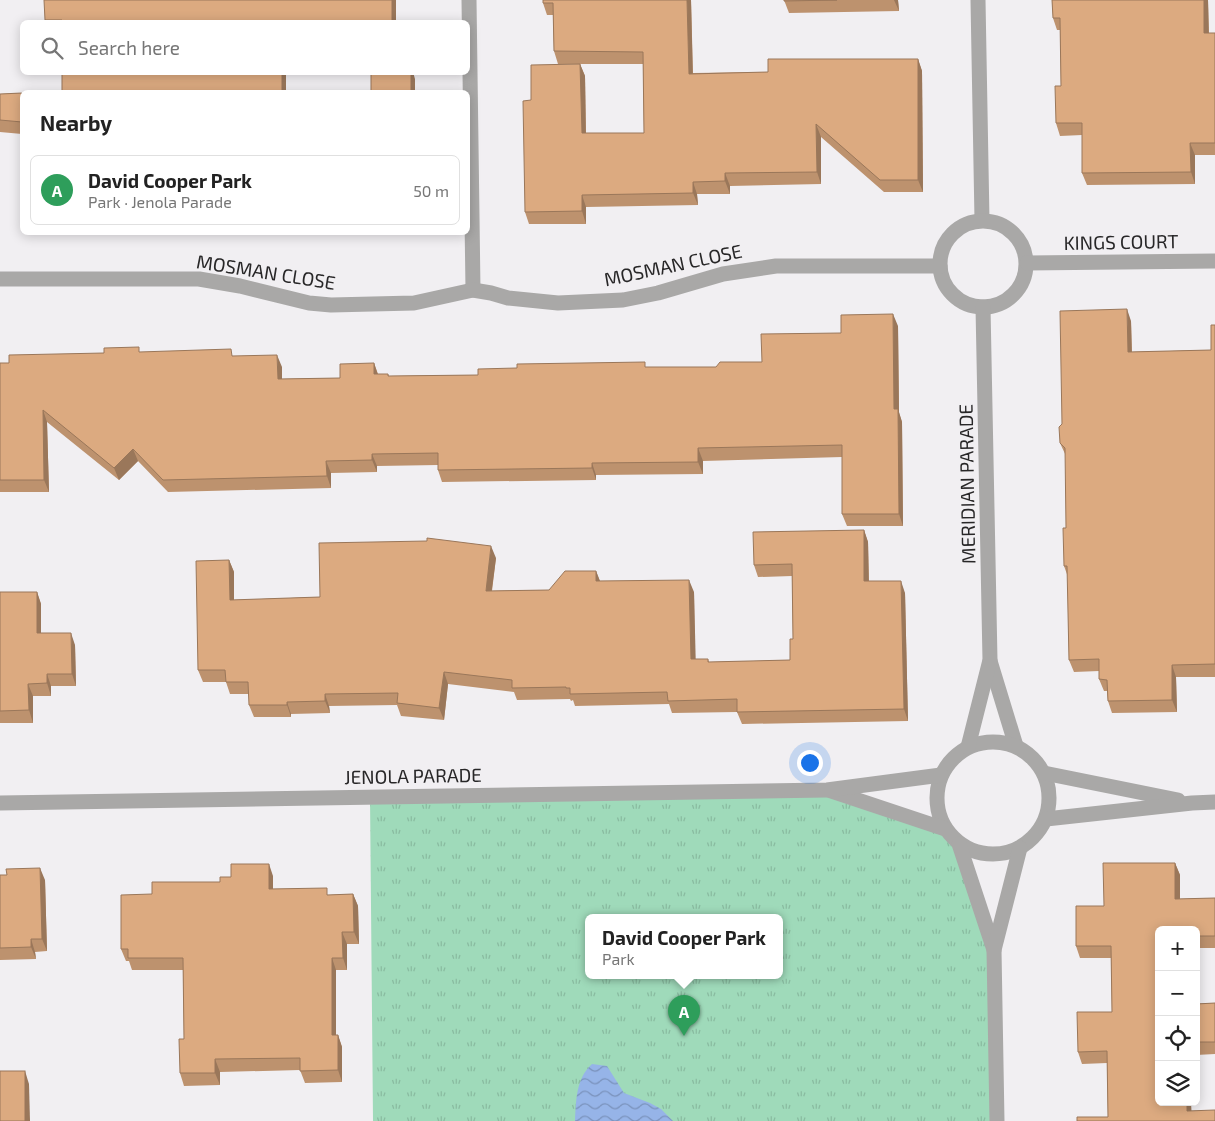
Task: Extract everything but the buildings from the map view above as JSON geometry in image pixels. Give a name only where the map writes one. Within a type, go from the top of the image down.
[{"type":"street","points":[[469,0],[469,20]]},
{"type":"street","points":[[978,0],[982,220]]},
{"type":"street","points":[[470,58],[474,290]]},
{"type":"street","points":[[982,220],[995,222],[1007,228],[1018,237],[1025,249],[1027,263],[1025,277],[1019,289],[997,305],[983,307],[970,305],[949,291],[942,280],[940,266],[941,253],[946,241],[967,224],[982,220]]},
{"type":"street","name":"KINGS COURT","points":[[1027,263],[1215,261]]},
{"type":"street","name":"MOSMAN CLOSE","points":[[0,279],[199,279],[240,286],[309,303],[332,305],[414,303],[474,290],[529,301],[558,303],[623,300],[723,274],[776,266],[940,266]]},
{"type":"street","name":"MERIDIAN PARADE","points":[[968,747],[990,660],[983,307]]},
{"type":"street","name":"MERIDIAN PARADE","points":[[990,660],[1016,746]]},
{"type":"street","points":[[984,742],[1000,742],[1016,746],[1032,757],[1044,773],[1049,788],[1046,820],[1035,836],[1020,848],[1004,854],[989,855],[973,852],[959,844],[945,829],[938,812],[937,803],[941,775],[952,759],[968,747],[984,742]]},
{"type":"street","points":[[1044,773],[1192,803]]},
{"type":"street","name":"JENOLA PARADE","points":[[0,804],[827,790],[941,775]]},
{"type":"street","name":"JENOLA PARADE","points":[[827,790],[945,829]]},
{"type":"street","points":[[1046,820],[1215,802]]},
{"type":"street","points":[[959,844],[994,950]]},
{"type":"street","points":[[997,1121],[994,950],[1020,848]]},
{"type":"green space","points":[[827,790],[945,829],[959,844],[994,950],[997,1121],[373,1121],[370,797]]},
{"type":"water","points":[[592,1064],[607,1066],[624,1093],[661,1109],[673,1121],[575,1121],[580,1083]]},
{"type":"place","name":"David Cooper Park","points":[[684,1036]]}]
